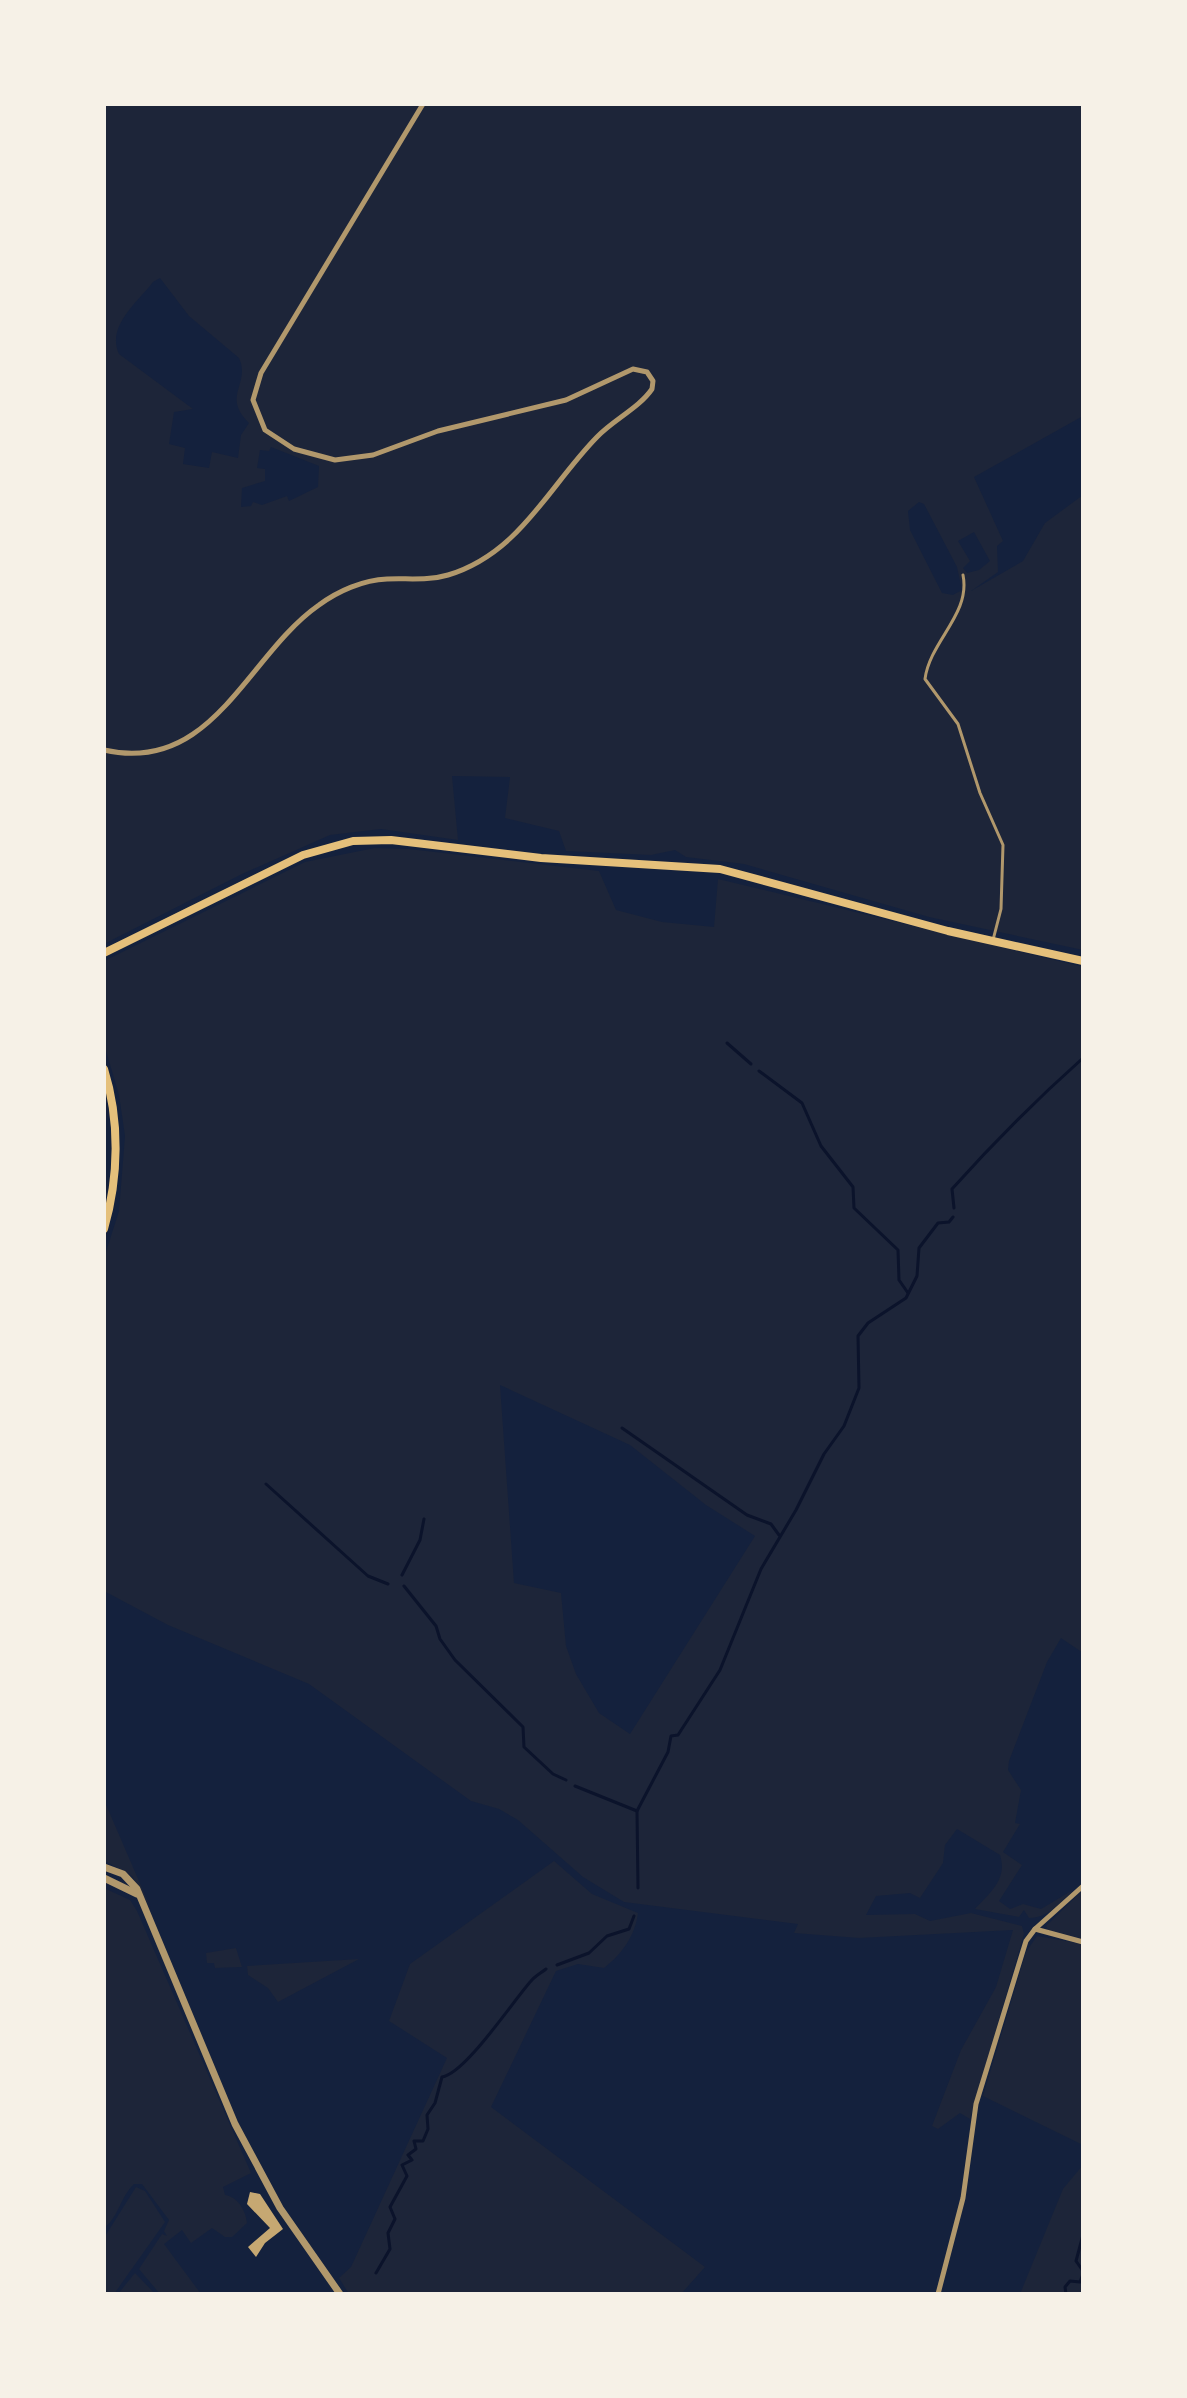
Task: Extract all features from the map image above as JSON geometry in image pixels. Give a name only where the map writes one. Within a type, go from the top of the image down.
[{"type":"main road","points":[[104,953],[303,855],[339,844],[373,840],[541,858],[720,869],[992,941],[1083,961]]},
{"type":"main road","points":[[104,1069],[116,1141],[114,1174],[104,1229]]},
{"type":"street","points":[[104,750],[127,754],[154,751],[201,729],[311,611],[340,593],[380,580],[445,576],[500,548],[524,528],[597,436],[652,389],[653,381],[647,372],[633,369],[566,400],[438,431],[377,453],[346,459],[307,454],[265,430],[253,400],[261,373],[423,104]]},
{"type":"street","points":[[104,1867],[128,1878],[137,1894],[235,2124],[280,2208],[340,2294]]},
{"type":"street","points":[[104,1878],[137,1894]]},
{"type":"street","points":[[938,2294],[963,2198],[976,2104],[1018,1965],[1035,1929],[1083,1886]]},
{"type":"street","points":[[1035,1929],[1083,1942]]},
{"type":"lane","points":[[963,575],[962,603],[937,645],[925,679],[958,724],[980,793],[1003,845],[1001,903],[992,941]]},
{"type":"shaded area","points":[[104,104],[1083,104],[1083,416],[974,477],[1003,541],[997,546],[998,572],[971,591],[1023,561],[1045,523],[1083,495],[1083,950],[929,917],[744,864],[686,857],[675,850],[651,855],[566,851],[559,831],[505,818],[510,777],[452,776],[458,840],[381,829],[330,835],[242,874],[104,944]],"holes":[[[160,278],[189,316],[239,358],[242,375],[237,405],[249,423],[241,435],[238,458],[212,452],[209,468],[183,464],[185,448],[169,444],[174,412],[193,409],[119,354],[116,344],[120,324],[153,282]],[[271,447],[319,466],[318,487],[289,501],[287,496],[262,505],[253,502],[251,506],[241,507],[242,488],[265,481],[265,469],[257,468],[260,450],[269,451]],[[919,502],[924,504],[957,567],[962,590],[953,595],[942,593],[910,530],[908,511]],[[974,532],[990,561],[979,570],[967,573],[963,568],[970,561],[958,541]]]},
{"type":"shaded area","points":[[375,848],[409,849],[599,871],[616,910],[662,922],[714,927],[718,879],[1083,967],[1083,1653],[1061,1638],[1047,1662],[1009,1761],[1008,1770],[1021,1790],[1015,1823],[1020,1824],[1003,1852],[1022,1865],[999,1901],[1010,1909],[1023,1904],[1041,1909],[1073,1890],[1054,1909],[1036,1917],[1029,1918],[1024,1910],[1019,1917],[975,1909],[999,1879],[1000,1855],[957,1829],[945,1845],[943,1863],[920,1898],[910,1893],[876,1896],[866,1915],[915,1914],[930,1921],[971,1913],[1022,1926],[1024,1934],[970,2119],[960,2113],[938,2129],[932,2126],[961,2050],[996,1987],[1013,1930],[859,1938],[794,1933],[798,1924],[624,1902],[583,1877],[518,1820],[499,1809],[471,1801],[309,1684],[168,1625],[104,1591],[104,1258],[119,1211],[125,1136],[119,1095],[104,1044],[104,961],[305,862]],"holes":[[[500,1385],[630,1445],[706,1505],[755,1536],[630,1734],[599,1713],[576,1674],[566,1646],[561,1593],[514,1583]]]},
{"type":"shaded area","points":[[104,1800],[151,1909],[132,1876],[105,1861]]},
{"type":"shaded area","points":[[554,1861],[592,1894],[638,1913],[634,1929],[627,1944],[604,1968],[578,1964],[556,1971],[491,2107],[705,2267],[681,2294],[349,2294],[339,2278],[351,2267],[447,2058],[389,2021],[410,1964]]},
{"type":"shaded area","points":[[104,1888],[130,1900],[137,1911],[251,2173],[223,2187],[225,2195],[243,2209],[247,2223],[232,2237],[225,2237],[212,2228],[191,2243],[182,2230],[164,2244],[201,2294],[160,2294],[139,2269],[162,2234],[167,2236],[164,2231],[169,2220],[142,2184],[134,2184],[129,2189],[104,2228]]},
{"type":"shaded area","points":[[1083,1890],[1083,1939],[1048,1930],[1046,1926]]},
{"type":"shaded area","points":[[1037,1936],[1083,1944],[1083,2145],[983,2096],[1026,1952]]},
{"type":"shaded area","points":[[236,1948],[242,1967],[215,1968],[214,1963],[207,1963],[206,1953]]},
{"type":"shaded area","points":[[359,1959],[278,2002],[268,1988],[248,1975],[247,1966]]},
{"type":"shaded area","points":[[1083,2165],[1083,2294],[1020,2294],[1063,2189]]},
{"type":"shaded area","points":[[136,2187],[145,2191],[165,2222],[114,2294],[104,2294],[104,2238]]},
{"type":"shaded area","points":[[135,2273],[155,2294],[118,2294]]},
{"type":"building","points":[[250,2192],[260,2194],[283,2229],[265,2243],[256,2257],[248,2247],[270,2228],[247,2204]]},
{"type":"waterway","points":[[727,1043],[751,1064]]},
{"type":"waterway","points":[[954,1208],[952,1189],[1083,1058]]},
{"type":"waterway","points":[[759,1071],[802,1103],[821,1146],[853,1187],[854,1208],[898,1250],[899,1280],[908,1293]]},
{"type":"waterway","points":[[638,1888],[637,1811],[668,1752],[671,1736],[678,1735],[720,1670],[761,1569],[824,1454],[844,1426],[859,1388],[858,1336],[868,1323],[906,1298],[917,1276],[919,1248],[938,1223],[949,1222],[953,1217]]},
{"type":"waterway","points":[[622,1428],[747,1515],[771,1524],[779,1535]]},
{"type":"waterway","points":[[266,1484],[368,1576],[388,1584]]},
{"type":"waterway","points":[[402,1575],[420,1540],[424,1519]]},
{"type":"waterway","points":[[404,1586],[436,1626],[440,1639],[455,1660],[523,1727],[524,1747],[553,1774],[566,1780]]},
{"type":"waterway","points":[[575,1786],[637,1811]]},
{"type":"waterway","points":[[557,1965],[589,1953],[607,1936],[629,1929],[634,1916]]},
{"type":"waterway","points":[[376,2273],[390,2249],[388,2233],[395,2219],[390,2207],[407,2176],[402,2165],[412,2160],[408,2155],[416,2149],[414,2141],[423,2141],[428,2129],[427,2115],[435,2103],[442,2077],[463,2064],[531,1981],[546,1969]]},
{"type":"waterway","points":[[1083,2235],[1076,2261],[1083,2271]]},
{"type":"waterway","points":[[1066,2294],[1065,2287],[1070,2281],[1080,2282],[1083,2274]]}]
